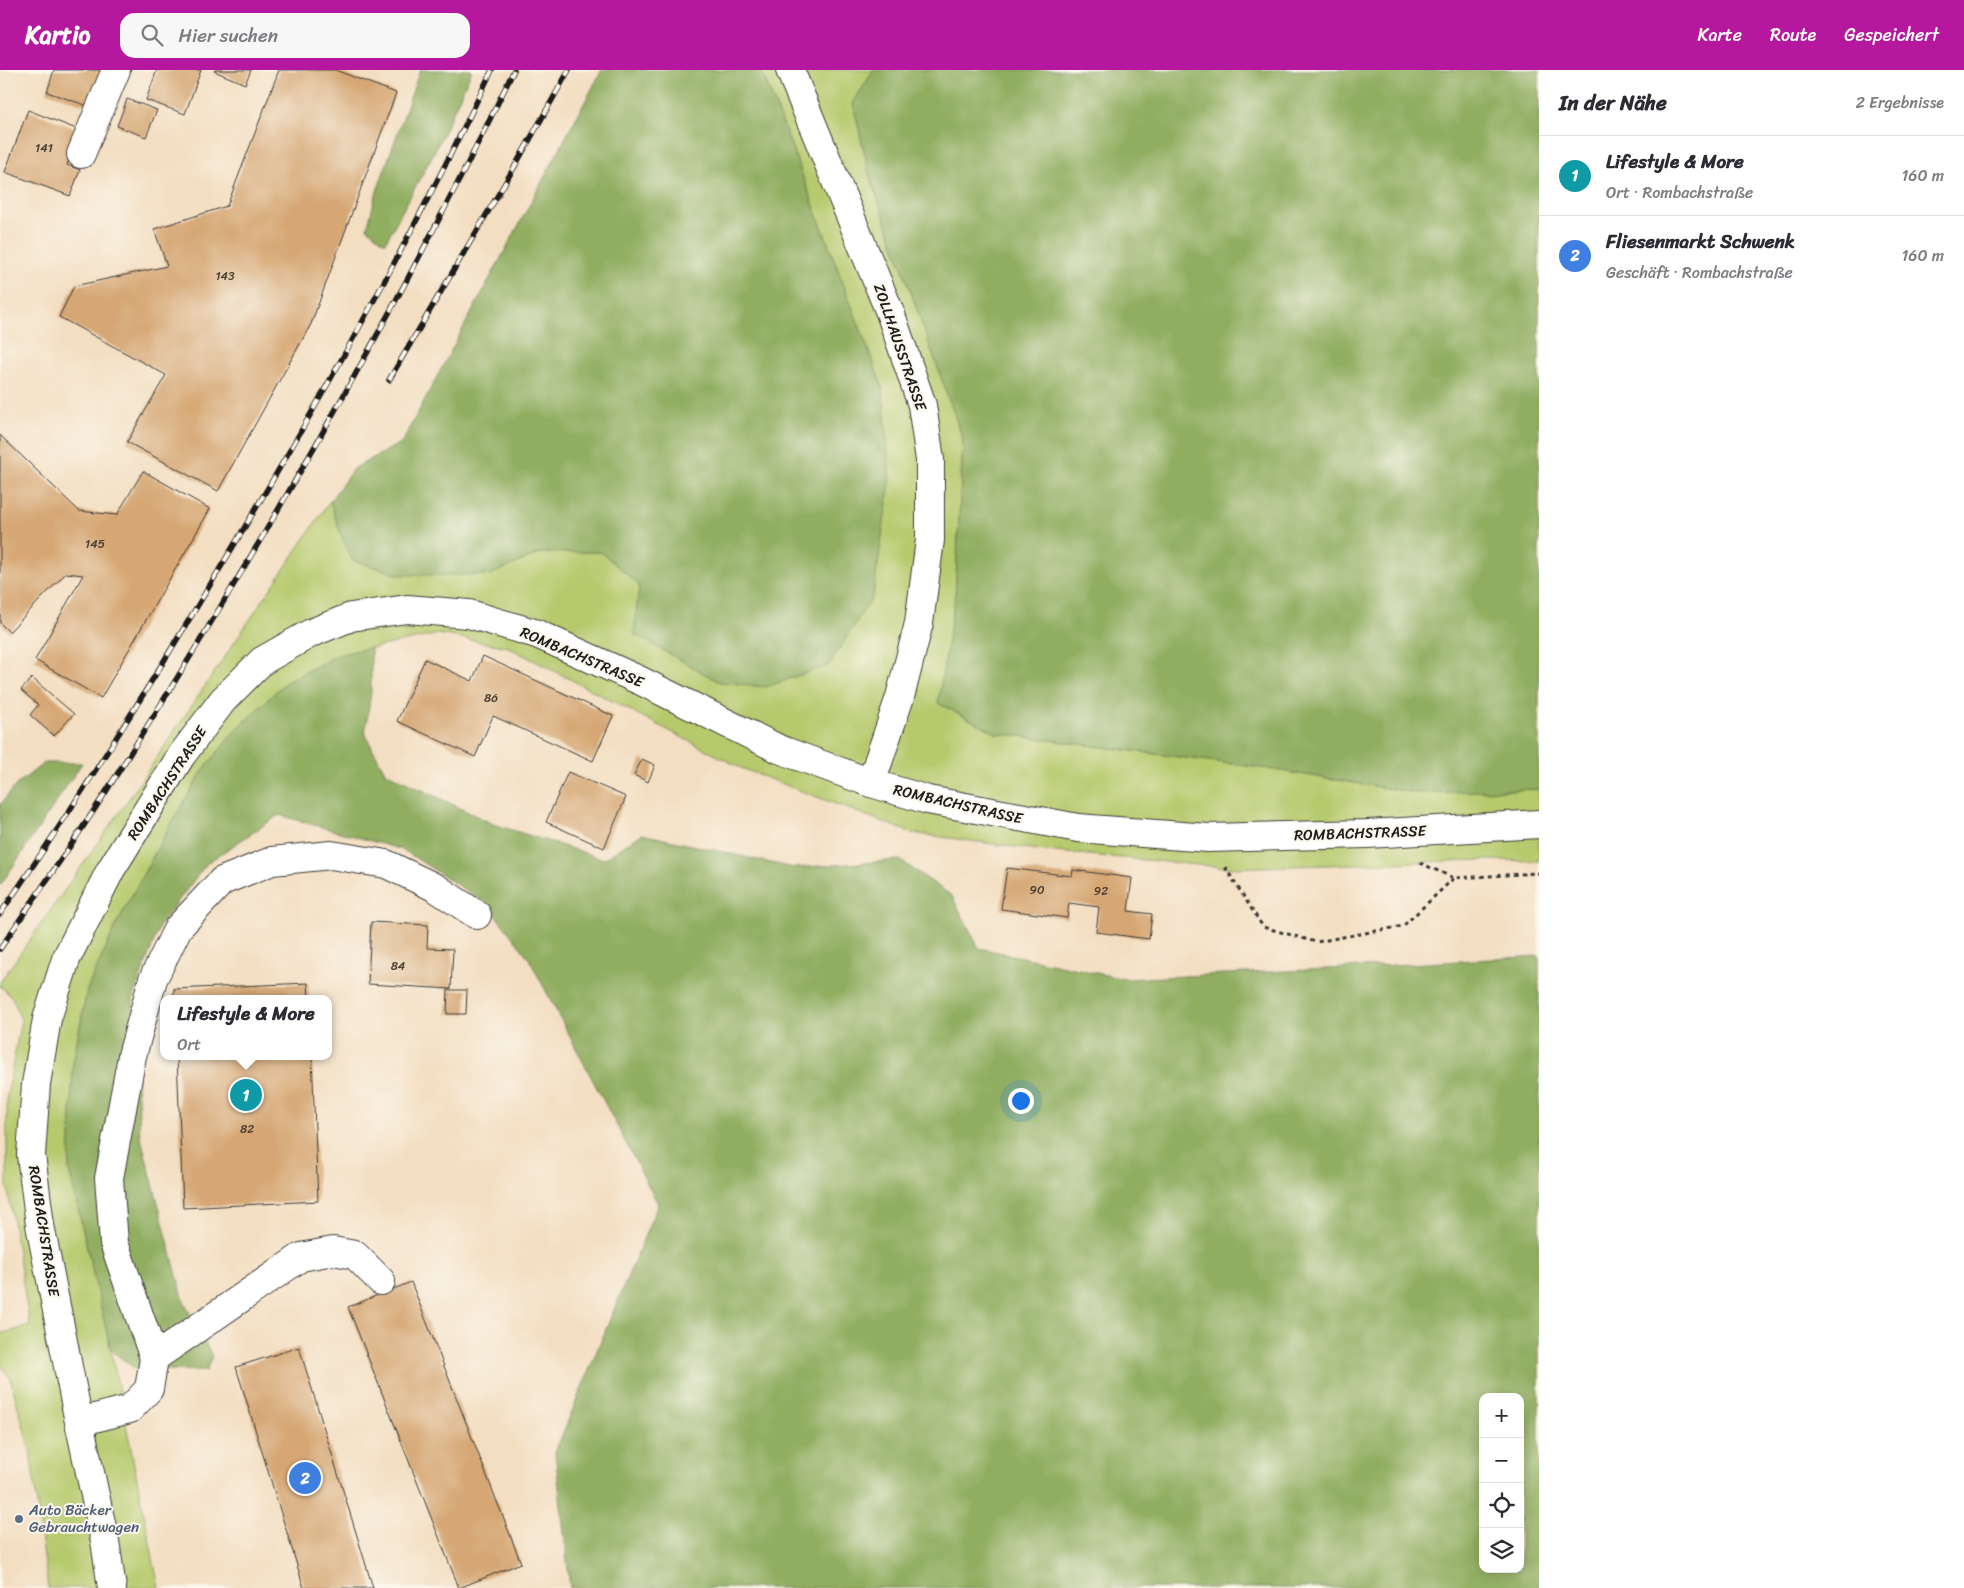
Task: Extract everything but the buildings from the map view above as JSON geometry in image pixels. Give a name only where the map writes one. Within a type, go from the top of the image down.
[{"type":"main road","points":[[82,154],[116,70]]},
{"type":"main road","name":"ZOLLHAUSSTRASSE","points":[[790,70],[892,315],[922,405],[930,460],[930,540],[919,623],[900,697],[871,784]]},
{"type":"main road","name":"ROMBACHSTRASSE","points":[[112,1588],[105,1541],[40,1225],[31,1155],[36,1084],[47,1019],[66,959],[110,871],[181,756],[223,700],[262,661],[310,633],[351,617],[406,609],[469,614],[537,634],[779,749],[871,784],[928,800],[1078,828],[1208,838],[1366,834],[1539,824]]},
{"type":"main road","points":[[79,1422],[130,1409],[149,1389],[154,1358],[114,1243],[109,1178],[132,1056],[153,979],[178,928],[222,881],[272,861],[331,855],[386,864],[436,888],[477,915]]},
{"type":"main road","points":[[154,1358],[301,1257],[333,1251],[355,1255],[381,1281]]},
{"type":"path","points":[[1208,838],[1239,892],[1263,927],[1316,942],[1403,926],[1454,878]]},
{"type":"path","points":[[1418,862],[1454,878],[1539,873]]},
{"type":"green space","points":[[420,70],[472,70],[436,149],[385,243],[367,228],[377,191]]},
{"type":"green space","points":[[602,70],[761,70],[883,389],[890,483],[873,596],[829,665],[766,687],[719,682],[634,634],[639,585],[601,552],[540,553],[490,575],[399,575],[352,560],[330,501],[353,469],[402,442]]},
{"type":"green space","points":[[761,70],[874,70],[853,103],[870,177],[963,439],[955,598],[938,703],[996,733],[1263,768],[1417,793],[1539,789],[1539,861],[1486,860],[1232,868],[1045,851],[912,833],[741,768],[508,647],[439,634],[338,655],[286,682],[235,731],[204,769],[169,827],[117,923],[87,990],[73,1063],[69,1170],[111,1350],[159,1588],[48,1588],[30,1450],[10,1378],[0,1364],[0,1334],[30,1326],[7,1185],[7,1096],[21,1020],[12,997],[0,986],[0,982],[126,803],[330,501],[340,532],[489,575],[540,553],[601,552],[639,585],[883,389]]},
{"type":"green space","points":[[874,70],[1539,70],[1539,789],[1417,793],[1263,768],[996,733],[938,703],[955,598],[963,439],[870,177],[853,103]]},
{"type":"green space","points":[[371,647],[371,692],[365,734],[385,772],[493,824],[604,859],[642,834],[794,868],[900,860],[952,896],[979,948],[1125,979],[1539,956],[1539,1588],[570,1588],[555,1452],[658,1204],[528,957],[486,903],[403,850],[279,815],[207,863],[160,925],[133,997],[140,1134],[184,1302],[212,1356],[206,1371],[135,1369],[111,1350],[69,1170],[73,1063],[87,990],[117,923],[169,827],[204,769],[235,731],[286,682],[338,655]]},
{"type":"green space","points":[[44,763],[82,763],[0,886],[0,805],[16,785]]},
{"type":"railway","points":[[0,914],[140,701],[291,448],[395,261],[492,70]]},
{"type":"railway","points":[[0,949],[100,801],[168,693],[273,518],[374,341],[422,252],[514,70]]},
{"type":"railway","points":[[389,380],[515,166],[569,70]]},
{"type":"place","name":"Lifestyle & More","points":[[246,1095]]},
{"type":"place","name":"Fliesenmarkt Schwenk","points":[[305,1478]]},
{"type":"place","name":"Auto Bäcker Gebrauchtwagen","points":[[19,1519]]}]
